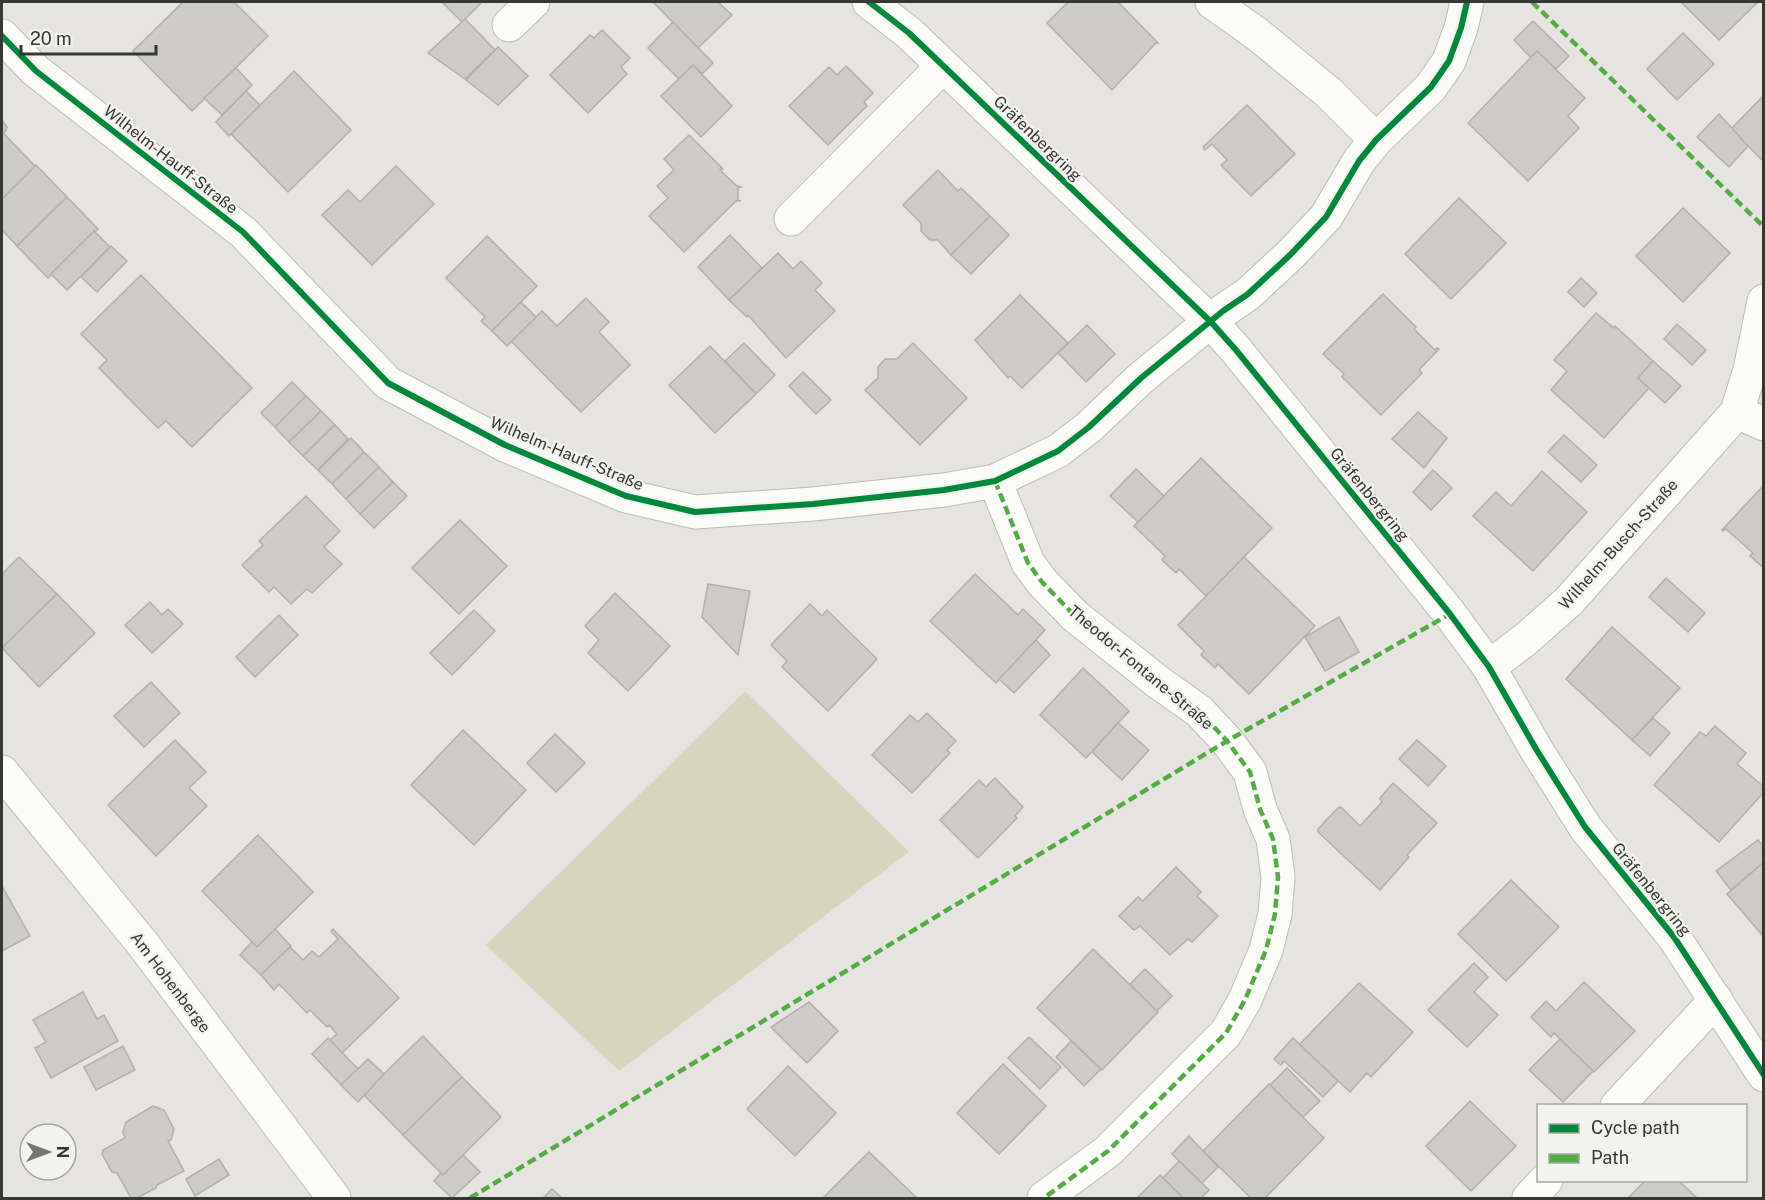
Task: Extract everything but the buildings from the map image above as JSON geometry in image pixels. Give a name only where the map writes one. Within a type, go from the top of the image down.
[{"type":"street","points":[[509,25],[533,2]]},
{"type":"street","name":"Gräfenbergring","points":[[869,2],[909,33],[1211,322],[1236,350],[1443,605],[1489,667],[1536,749],[1585,826],[1674,937],[1764,1075]]},
{"type":"street","points":[[1212,2],[1257,34],[1329,93],[1376,140]]},
{"type":"street","name":"Wilhelm-Hauff-Straße","points":[[2,36],[36,71],[243,232],[388,383],[505,445],[626,496],[695,512],[813,504],[944,490],[995,481],[1058,452],[1089,427],[1141,378],[1223,311],[1248,294],[1326,217],[1359,161],[1376,140],[1431,87],[1449,61],[1467,2]]},
{"type":"street","points":[[791,219],[943,66]]},
{"type":"street","name":"Wilhelm-Busch-Straße","points":[[1489,667],[1526,639],[1569,601],[1750,418],[1750,370],[1764,301]]},
{"type":"street","name":"Theodor-Fontane-Straße","points":[[995,481],[1028,563],[1042,582],[1075,615],[1158,682],[1199,711],[1227,741],[1250,772],[1260,809],[1273,839],[1278,877],[1275,914],[1266,950],[1245,1000],[1226,1033],[1108,1151],[1044,1198]]},
{"type":"street","name":"Am Hohenberge","points":[[2,772],[142,943],[334,1198]]},
{"type":"street","points":[[1619,1104],[1716,1000]]},
{"type":"street","points":[[1529,1198],[1544,1182]]},
{"type":"green space","points":[[745,691],[909,852],[619,1071],[486,945]]},
{"type":"marked path","points":[[1532,2],[1764,227]]},
{"type":"marked path","points":[[995,481],[1028,563],[1042,582],[1075,616],[1158,682],[1199,711],[1227,741],[1250,772],[1260,809],[1273,839],[1278,877],[1275,914],[1266,950],[1245,1000],[1226,1033],[1108,1151],[1044,1198]]},
{"type":"marked path","points":[[470,1198],[1227,741],[1450,614]]},
{"type":"cycle path","points":[[869,2],[909,33],[1211,322],[1236,350],[1450,614],[1489,667],[1536,749],[1585,827],[1674,937],[1764,1075]]},
{"type":"cycle path","points":[[2,36],[36,71],[243,232],[388,383],[505,445],[626,496],[695,512],[813,504],[944,490],[995,481],[1058,451],[1089,427],[1141,378],[1223,311],[1248,294],[1326,217],[1359,161],[1376,140],[1431,87],[1449,61],[1461,28],[1467,2]]}]
